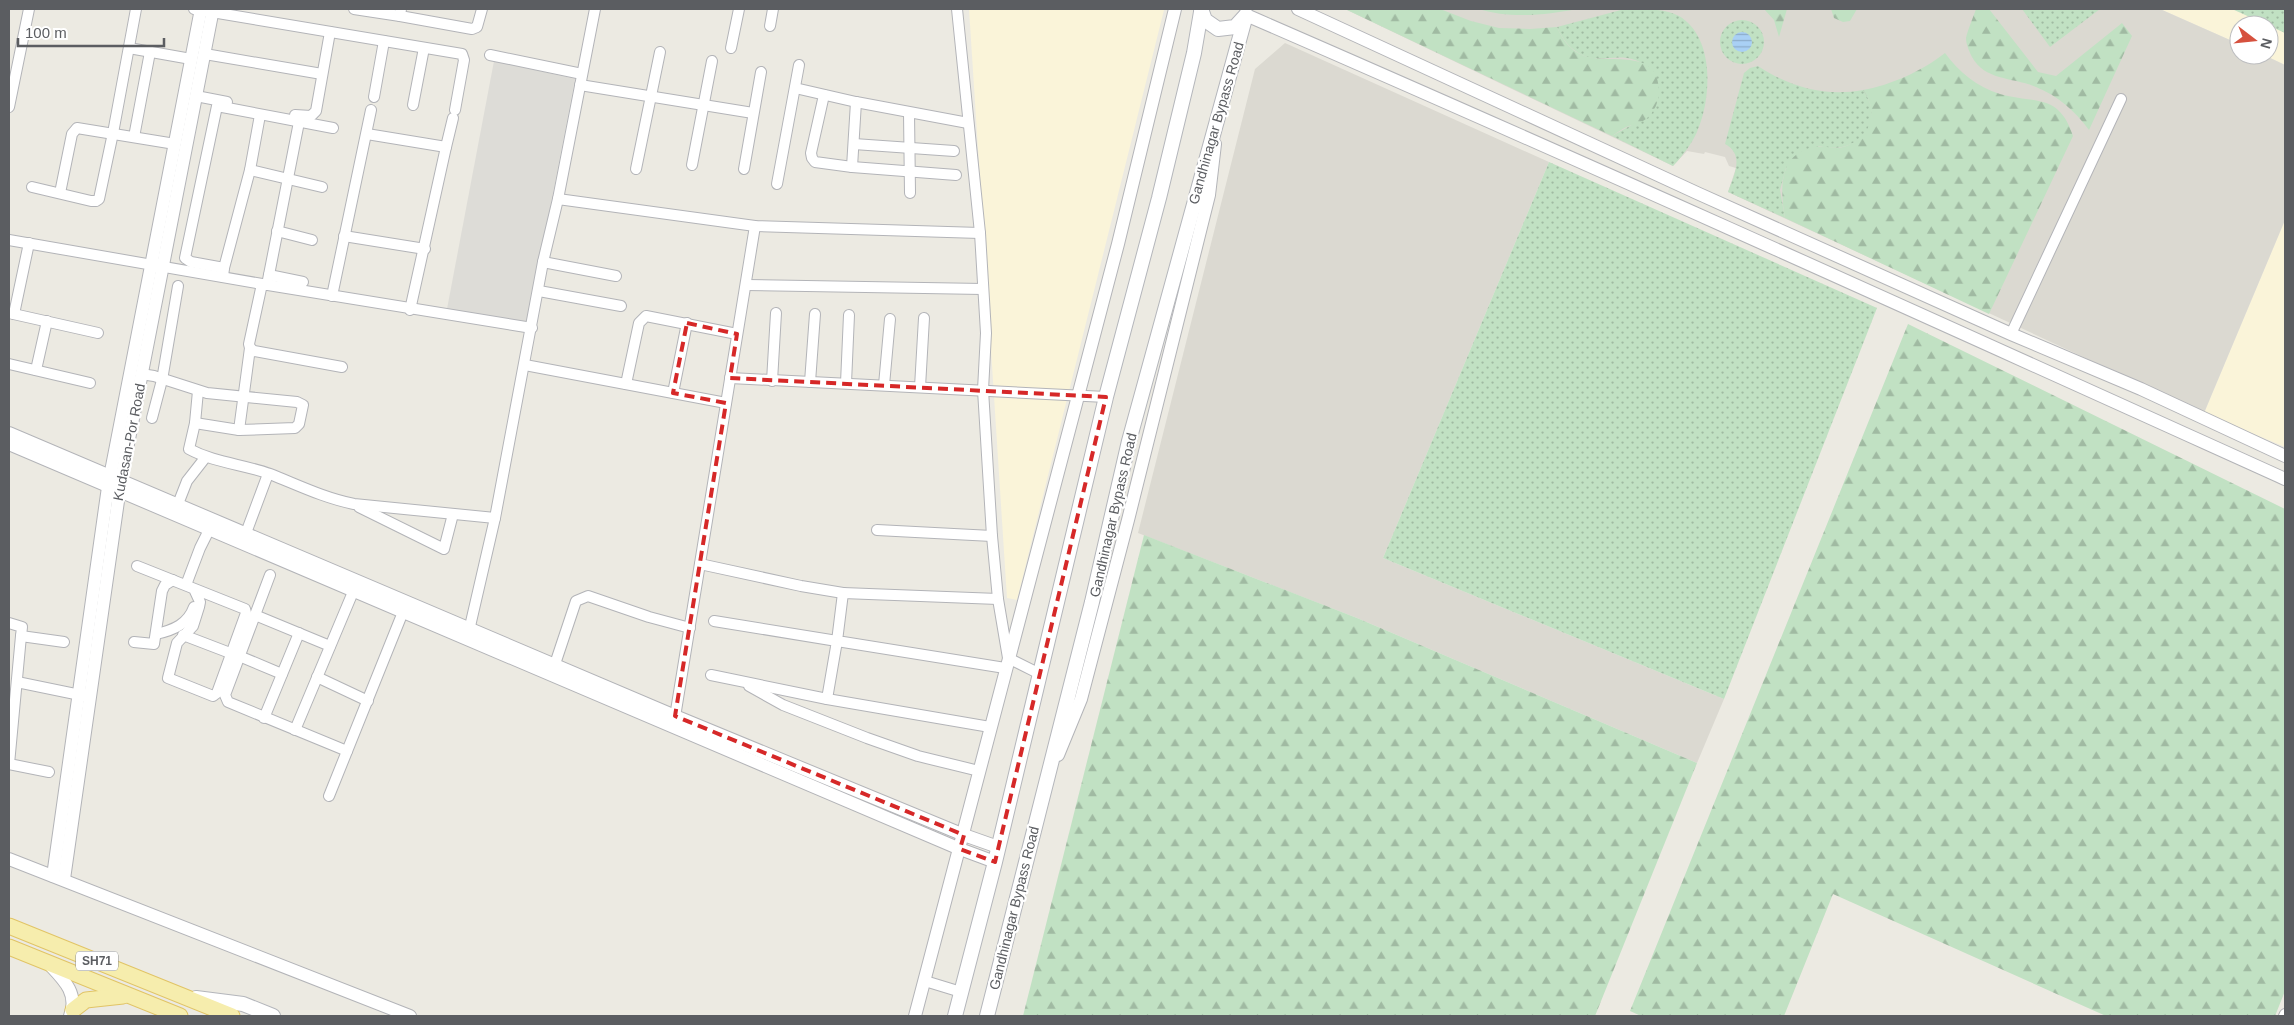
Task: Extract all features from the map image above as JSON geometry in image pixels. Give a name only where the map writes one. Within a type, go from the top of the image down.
[{"type":"main road","points":[[1199,10],[1211,26],[1227,30],[1242,22],[1247,12]]},
{"type":"main road","points":[[955,1016],[995,862],[1106,397],[1159,198],[1194,53],[1199,10]]},
{"type":"main road","name":"Gandhinagar Bypass Road","points":[[987,1016],[1092,602],[1129,440],[1247,12]]},
{"type":"main road","name":"SH71","points":[[9,926],[232,1016]]},
{"type":"main road","name":"SH71","points":[[9,947],[180,1016]]},
{"type":"main road","points":[[71,1013],[81,1002],[91,998],[129,996]]},
{"type":"main road","points":[[186,997],[243,1004],[273,1016]]},
{"type":"main road","points":[[144,1002],[160,1016]]},
{"type":"street","points":[[9,108],[29,9]]},
{"type":"street","points":[[32,187],[96,202],[99,199],[136,9]]},
{"type":"street","points":[[354,9],[401,12],[472,29],[480,23],[482,9]]},
{"type":"street","points":[[468,634],[495,518],[595,9]]},
{"type":"street","points":[[731,48],[739,9]]},
{"type":"street","points":[[957,9],[980,233],[986,333],[983,390],[992,536],[1006,663]]},
{"type":"street","points":[[914,1016],[964,835],[1006,663],[1139,163],[1175,9]]},
{"type":"street","points":[[1298,9],[1698,193],[2011,334],[2141,389],[2285,456]]},
{"type":"street","points":[[204,10],[458,53],[463,56],[454,114],[426,249],[410,310]]},
{"type":"street","name":"Kudasan-Por Road","points":[[58,878],[114,484],[157,265],[205,54],[204,10]]},
{"type":"street","name":"Kudasan-Por Road","points":[[114,484],[141,374],[175,144],[191,59],[204,10]]},
{"type":"street","points":[[770,10],[770,26]]},
{"type":"street","points":[[1247,12],[1691,210],[1781,253],[2285,479]]},
{"type":"street","points":[[196,96],[253,108],[311,116],[316,111],[330,32]]},
{"type":"street","points":[[374,97],[384,41]]},
{"type":"street","points":[[128,48],[191,59]]},
{"type":"street","points":[[413,105],[424,48]]},
{"type":"street","points":[[134,137],[150,52]]},
{"type":"street","points":[[636,169],[660,52]]},
{"type":"street","points":[[205,54],[322,74]]},
{"type":"street","points":[[490,55],[582,74]]},
{"type":"street","points":[[692,165],[712,61]]},
{"type":"street","points":[[777,184],[799,65]]},
{"type":"street","points":[[744,169],[760,72]]},
{"type":"street","points":[[580,85],[753,113]]},
{"type":"street","points":[[795,88],[824,96],[968,123]]},
{"type":"street","points":[[824,96],[812,146],[812,158],[815,162],[852,167],[956,175]]},
{"type":"street","points":[[2011,334],[2121,99]]},
{"type":"street","points":[[852,167],[856,102]]},
{"type":"street","points":[[333,128],[217,106],[185,258],[191,262],[264,285],[410,310],[532,328]]},
{"type":"street","points":[[332,296],[371,110]]},
{"type":"street","points":[[909,113],[910,193]]},
{"type":"street","points":[[224,273],[250,170],[260,115]]},
{"type":"street","points":[[239,430],[249,344],[264,285],[269,275],[299,122]]},
{"type":"street","points":[[60,193],[74,131],[80,127],[175,144]]},
{"type":"street","points":[[367,134],[446,147]]},
{"type":"street","points":[[854,144],[954,151]]},
{"type":"street","points":[[250,170],[322,188]]},
{"type":"street","points":[[1691,210],[1698,193]]},
{"type":"street","points":[[558,199],[755,226],[980,233]]},
{"type":"street","points":[[674,722],[755,226]]},
{"type":"street","points":[[277,231],[312,240]]},
{"type":"street","points":[[344,236],[426,249]]},
{"type":"street","points":[[9,240],[157,265],[224,273]]},
{"type":"street","points":[[29,243],[11,313],[98,332]]},
{"type":"street","points":[[544,262],[616,276]]},
{"type":"street","points":[[269,275],[303,282]]},
{"type":"street","points":[[746,284],[983,288]]},
{"type":"street","points":[[152,418],[162,380],[178,286]]},
{"type":"street","points":[[539,291],[621,306]]},
{"type":"street","points":[[772,381],[776,313]]},
{"type":"street","points":[[810,382],[815,314]]},
{"type":"street","points":[[626,384],[642,318],[651,316],[737,334]]},
{"type":"street","points":[[846,383],[850,316]]},
{"type":"street","points":[[920,387],[924,318]]},
{"type":"street","points":[[884,385],[890,319]]},
{"type":"street","points":[[36,370],[47,321]]},
{"type":"street","points":[[673,393],[687,323]]},
{"type":"street","points":[[250,348],[254,351],[342,367]]},
{"type":"street","points":[[9,364],[90,382]]},
{"type":"street","points":[[525,365],[726,403]]},
{"type":"street","points":[[141,374],[154,376],[198,391],[242,398],[297,402],[303,405],[299,424],[295,428],[239,430],[195,423]]},
{"type":"street","points":[[730,378],[1106,397]]},
{"type":"street","points":[[2131,410],[2141,389]]},
{"type":"street","points":[[198,391],[195,423],[189,449],[205,458],[268,474],[330,498],[354,504],[495,518]]},
{"type":"street","points":[[2197,440],[2206,420]]},
{"type":"street","points":[[9,433],[210,530],[353,592],[405,607]]},
{"type":"street","points":[[9,444],[114,484],[178,504],[246,533],[405,607],[674,722],[960,849],[995,862]]},
{"type":"street","points":[[178,504],[187,482],[205,458]]},
{"type":"street","points":[[246,533],[268,474]]},
{"type":"street","points":[[354,504],[444,549],[452,514]]},
{"type":"street","points":[[156,634],[175,629],[188,620],[200,548],[210,530]]},
{"type":"street","points":[[877,530],[992,536]]},
{"type":"street","points":[[700,564],[801,586],[844,593],[998,599]]},
{"type":"street","points":[[136,566],[174,580],[192,590],[245,609],[246,613],[225,695],[225,699],[228,702],[347,752]]},
{"type":"street","points":[[192,590],[200,602],[193,626],[183,635],[178,643],[168,678],[210,695],[217,693],[255,615],[270,575]]},
{"type":"street","points":[[134,642],[154,644],[162,591],[165,585],[174,580]]},
{"type":"street","points":[[295,730],[353,592]]},
{"type":"street","points":[[828,699],[844,593]]},
{"type":"street","points":[[555,664],[576,601],[584,596],[657,620],[690,628]]},
{"type":"street","points":[[329,796],[405,607]]},
{"type":"street","points":[[255,615],[330,646]]},
{"type":"street","points":[[714,621],[837,641],[1006,663],[1040,674]]},
{"type":"street","points":[[9,623],[22,627],[13,667],[17,682],[12,709],[9,764],[49,772]]},
{"type":"street","points":[[264,718],[299,633]]},
{"type":"street","points":[[468,634],[555,664],[674,722],[998,847]]},
{"type":"street","points":[[183,635],[282,674]]},
{"type":"street","points":[[21,636],[64,642]]},
{"type":"street","points":[[711,675],[828,699],[990,727]]},
{"type":"street","points":[[317,677],[368,701]]},
{"type":"street","points":[[17,682],[84,696]]},
{"type":"street","points":[[745,683],[761,694],[783,704],[867,738],[918,756],[980,771]]},
{"type":"street","points":[[9,859],[410,1016]]},
{"type":"street","points":[[48,963],[68,986],[73,1001],[71,1013]]},
{"type":"street","points":[[925,981],[960,992]]},
{"type":"highlighted area","points":[[687,323],[737,334],[730,378],[1106,397],[995,862],[960,849],[964,835],[675,716],[726,403],[673,393]]},
{"type":"shaded area","points":[[969,9],[1164,10],[1017,600],[1007,598]]},
{"type":"shaded area","points":[[1345,9],[2160,9],[2229,40],[2229,65],[2279,65],[2279,62],[2285,65],[2285,220],[2204,413],[1728,192],[1736,168],[1729,166],[1725,157],[1705,152],[1704,154],[1687,151],[1673,166]]},
{"type":"shaded area","points":[[2160,9],[2285,9],[2285,65],[2279,62],[2279,15],[2229,15],[2229,40]]},
{"type":"shaded area","points":[[1285,43],[1549,162],[1383,558],[1724,699],[1697,763],[1357,618],[1138,533],[1255,69]]},
{"type":"shaded area","points":[[494,61],[575,79],[528,322],[447,309]]},
{"type":"shaded area","points":[[2285,220],[2285,447],[2204,413]]},
{"type":"green space","points":[[1345,9],[1440,9],[1471,21],[1499,28],[1530,29],[1557,27],[1567,44],[1582,55],[1592,58],[1630,60],[1650,68],[1657,77],[1659,92],[1657,103],[1646,119],[1612,136]]},
{"type":"green space","points":[[1479,9],[1577,9],[1553,13],[1515,15]]},
{"type":"green space","points":[[1651,9],[1679,16],[1691,26],[1699,38],[1704,53],[1707,86],[1706,103],[1702,118],[1692,141],[1673,166],[1612,136],[1639,121],[1653,109],[1657,101],[1658,91],[1652,71],[1641,62],[1632,59],[1593,58],[1582,55],[1567,43],[1557,27],[1621,10]]},
{"type":"green space","points":[[1764,9],[1787,9],[1779,37],[1774,20]]},
{"type":"green space","points":[[1831,9],[1857,9],[1850,21],[1843,22],[1834,18]]},
{"type":"green space","points":[[1976,9],[1989,9],[2038,72],[2056,76],[2122,23],[2132,36],[2089,130],[2072,110],[2052,95],[2036,87],[1992,74],[1978,65],[1972,57],[1966,38]]},
{"type":"green space","points":[[2022,9],[2100,9],[2050,47]]},
{"type":"green space","points":[[2232,9],[2285,9],[2285,33],[2279,30],[2279,15],[2245,15]]},
{"type":"green space","points":[[1738,20],[1746,20],[1758,26],[1764,42],[1758,58],[1746,64],[1738,64],[1726,58],[1720,46],[1720,38],[1726,26]]},
{"type":"green space","points":[[1945,53],[1962,72],[1976,83],[1992,91],[2012,97],[2044,102],[2053,106],[2067,122],[2073,136],[1989,314],[1785,218],[1783,207],[1784,174],[1794,156],[1804,150],[1816,147],[1843,147],[1860,138],[1866,132],[1870,124],[1871,107],[1863,90],[1884,85],[1906,76],[1926,66]]},
{"type":"green space","points":[[1758,66],[1783,80],[1808,88],[1835,92],[1863,90],[1870,103],[1872,114],[1870,125],[1856,142],[1833,148],[1819,146],[1786,168],[1780,190],[1785,218],[1728,192],[1735,172],[1736,160],[1735,154],[1725,144],[1744,73],[1750,68]]},
{"type":"green space","points":[[1549,162],[1877,308],[1724,699],[1383,558]]},
{"type":"green space","points":[[1908,324],[2285,509],[2285,991],[2275,1016],[2106,1016],[1833,894],[1784,1016],[1641,1016],[1630,1011]]},
{"type":"green space","points":[[1144,535],[1357,618],[1697,763],[1595,1016],[1023,1016]]},
{"type":"water","points":[[1738,32],[1746,32],[1752,38],[1752,46],[1746,52],[1738,52],[1732,46],[1732,38]]}]
